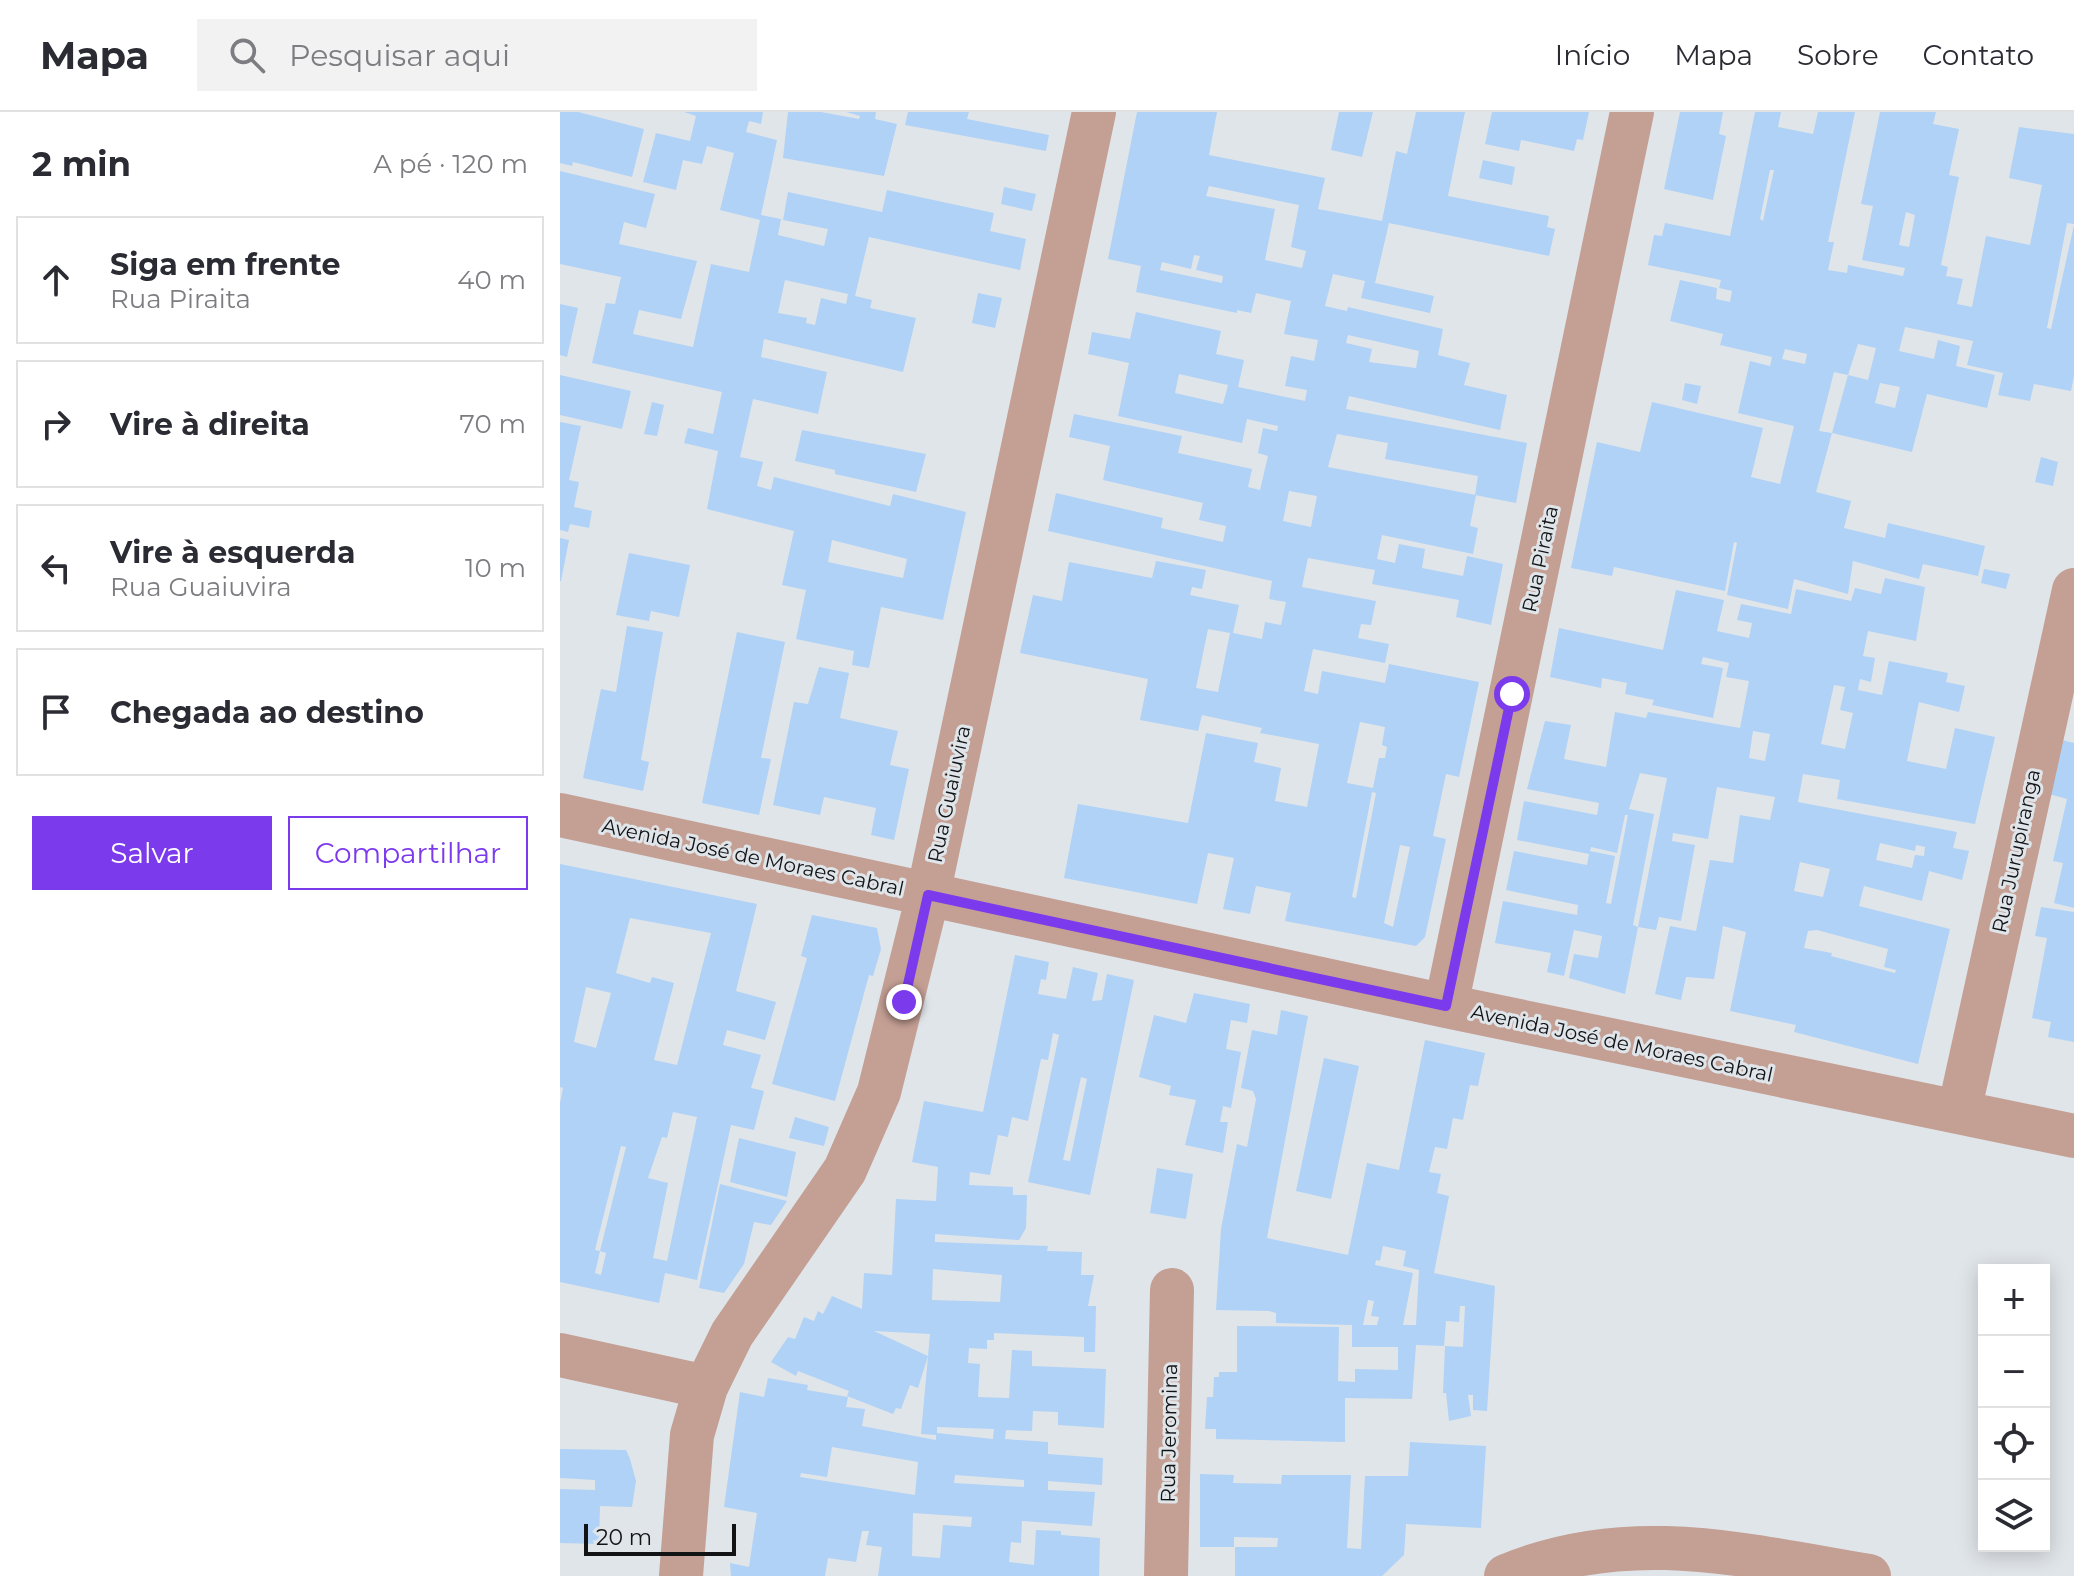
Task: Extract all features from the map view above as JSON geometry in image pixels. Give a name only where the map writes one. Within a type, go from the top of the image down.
[{"type":"street","name":"Rua Guaiuvira","points":[[681,1576],[692,1435],[706,1387],[732,1334],[850,1157],[879,1092],[928,895],[1094,112]]},
{"type":"street","name":"Rua Piraita","points":[[1446,1006],[1632,112]]},
{"type":"street","name":"Rua Jurupiranga","points":[[1959,1112],[2074,590]]},
{"type":"street","name":"Avenida José de Moraes Cabral","points":[[560,815],[1446,1006],[2074,1136]]},
{"type":"street","name":"Rua Jeromina","points":[[1166,1576],[1172,1290]]},
{"type":"street","points":[[560,1355],[706,1387]]},
{"type":"street","points":[[1506,1576],[1533,1565],[1611,1547],[1696,1547],[1869,1576]]},
{"type":"building","points":[[560,112],[578,112],[644,129],[632,177],[573,162],[572,166],[560,163]]},
{"type":"building","points":[[684,112],[763,112],[761,124],[749,121],[746,132],[777,140],[761,215],[781,219],[778,235],[824,246],[828,229],[783,220],[788,192],[882,212],[887,190],[994,213],[990,231],[1026,239],[1020,270],[869,237],[855,296],[872,300],[870,308],[916,318],[903,372],[764,339],[761,357],[827,372],[818,414],[753,399],[740,457],[763,462],[757,486],[771,490],[774,477],[890,506],[893,494],[966,512],[943,620],[881,607],[869,668],[852,665],[854,651],[796,639],[806,590],[782,585],[794,531],[707,509],[718,451],[684,443],[688,428],[713,434],[722,392],[592,363],[606,303],[615,304],[621,277],[560,264],[560,171],[655,194],[646,228],[624,222],[619,244],[697,261],[681,319],[639,310],[633,334],[693,347],[711,264],[749,272],[760,220],[720,210],[734,153],[707,146],[702,164],[683,160],[676,190],[643,182],[656,133],[690,141],[696,116]],"holes":[[[785,280],[848,294],[846,304],[821,298],[815,325],[806,323],[807,318],[778,313]],[[832,540],[907,559],[903,578],[828,562]]]},
{"type":"building","points":[[788,112],[821,112],[859,119],[860,116],[846,112],[876,112],[875,119],[897,124],[884,176],[783,158]]},
{"type":"building","points":[[908,112],[969,112],[967,119],[1049,135],[1046,151],[905,125]]},
{"type":"building","points":[[1137,112],[1217,112],[1209,155],[1325,178],[1318,209],[1382,221],[1396,151],[1407,154],[1416,112],[1465,112],[1448,196],[1549,216],[1547,227],[1555,229],[1549,256],[1389,223],[1375,283],[1434,296],[1430,313],[1361,298],[1365,281],[1333,274],[1325,306],[1347,311],[1348,307],[1443,329],[1438,355],[1470,363],[1464,385],[1507,395],[1500,430],[1349,396],[1346,409],[1527,443],[1516,503],[1476,495],[1470,526],[1478,528],[1473,554],[1382,535],[1377,559],[1395,563],[1399,544],[1425,549],[1422,568],[1463,576],[1467,556],[1503,564],[1491,625],[1456,617],[1459,600],[1372,584],[1375,570],[1308,558],[1302,587],[1376,601],[1371,625],[1361,624],[1358,638],[1389,644],[1385,663],[1313,649],[1304,691],[1318,694],[1322,671],[1385,683],[1389,664],[1479,682],[1459,777],[1446,774],[1433,836],[1446,839],[1425,937],[1416,946],[1285,921],[1291,893],[1256,886],[1250,914],[1223,909],[1234,858],[1208,853],[1197,904],[1064,878],[1078,804],[1188,823],[1206,733],[1258,743],[1254,762],[1281,768],[1275,801],[1307,807],[1319,744],[1260,733],[1262,728],[1202,715],[1198,731],[1140,720],[1148,679],[1020,653],[1033,595],[1062,601],[1069,562],[1152,578],[1156,561],[1206,570],[1202,589],[1192,587],[1190,595],[1239,605],[1233,633],[1262,639],[1265,622],[1281,625],[1286,602],[1269,599],[1272,581],[1048,531],[1056,493],[1163,518],[1161,528],[1223,542],[1226,526],[1199,520],[1203,503],[1103,480],[1110,446],[1069,437],[1074,414],[1182,436],[1178,453],[1252,469],[1248,487],[1260,490],[1268,456],[1258,453],[1263,428],[1277,431],[1278,426],[1247,419],[1242,443],[1118,416],[1129,363],[1088,354],[1092,332],[1130,339],[1136,312],[1221,331],[1216,354],[1244,360],[1238,387],[1305,401],[1307,390],[1285,386],[1291,356],[1314,361],[1318,340],[1284,334],[1291,301],[1256,293],[1251,313],[1237,310],[1237,313],[1136,292],[1141,266],[1108,259]],"holes":[[[1209,186],[1299,205],[1291,247],[1306,251],[1302,268],[1265,260],[1275,209],[1206,196]],[[1194,255],[1200,256],[1196,270],[1223,276],[1222,283],[1160,270],[1162,262],[1191,269]],[[1348,335],[1419,351],[1416,368],[1369,362],[1372,349],[1346,343]],[[1179,374],[1228,385],[1223,404],[1175,393]],[[1337,434],[1388,443],[1385,459],[1478,476],[1475,495],[1328,467]],[[1289,491],[1317,496],[1311,527],[1283,521]],[[1208,629],[1230,633],[1218,692],[1196,688]],[[1360,722],[1385,727],[1382,745],[1387,747],[1385,758],[1379,758],[1373,788],[1347,783]],[[1372,792],[1376,793],[1356,898],[1352,897]],[[1400,845],[1410,847],[1393,927],[1384,923]]]},
{"type":"building","points":[[1339,112],[1373,112],[1362,157],[1331,150]]},
{"type":"building","points":[[1492,112],[1589,112],[1583,140],[1577,139],[1574,151],[1521,140],[1519,151],[1485,144]]},
{"type":"building","points":[[1680,112],[1723,112],[1719,134],[1726,136],[1713,200],[1664,189]]},
{"type":"building","points":[[1755,112],[1781,112],[1778,127],[1813,134],[1818,112],[1855,112],[1828,242],[1834,242],[1828,270],[1847,273],[1848,265],[1903,276],[1905,268],[1862,260],[1873,206],[1861,204],[1880,112],[1936,112],[1933,124],[1959,129],[1949,175],[1959,177],[1941,265],[1948,267],[1946,276],[1963,279],[1957,304],[1972,307],[1986,236],[2030,245],[2042,185],[2009,178],[2019,127],[2074,134],[2074,224],[2067,223],[2047,328],[2051,329],[2074,225],[2074,376],[2071,391],[2034,384],[2030,401],[1998,395],[2003,373],[1967,365],[1973,341],[1905,327],[1899,351],[1934,359],[1938,340],[1960,346],[1956,366],[1995,375],[1987,408],[1927,394],[1912,452],[1832,433],[1816,492],[1851,501],[1844,528],[1885,538],[1888,523],[1985,546],[1978,576],[1923,564],[1919,579],[1853,561],[1848,594],[1794,579],[1788,609],[1727,595],[1737,543],[1734,542],[1725,591],[1614,567],[1612,576],[1571,568],[1597,442],[1640,452],[1652,402],[1763,428],[1751,477],[1780,484],[1794,426],[1738,413],[1750,361],[1770,366],[1772,357],[1720,345],[1723,334],[1670,321],[1680,280],[1717,288],[1716,299],[1730,302],[1732,291],[1719,288],[1721,280],[1648,265],[1654,235],[1662,236],[1665,223],[1730,236]],"holes":[[[1770,170],[1774,170],[1763,221],[1760,219]],[[1906,212],[1915,215],[1909,247],[1899,245]],[[1858,344],[1876,348],[1868,380],[1848,375]],[[1785,349],[1807,354],[1805,364],[1782,359]],[[1834,372],[1848,375],[1832,433],[1819,431]],[[1880,383],[1900,387],[1895,408],[1875,403]]]},
{"type":"building","points":[[1483,160],[1515,167],[1512,185],[1479,178]]},
{"type":"building","points":[[1004,187],[1036,194],[1032,211],[1001,204]]},
{"type":"building","points":[[978,293],[1002,298],[995,328],[972,323]]},
{"type":"building","points":[[560,304],[578,308],[567,357],[560,355]]},
{"type":"building","points":[[560,375],[631,391],[622,429],[560,415]]},
{"type":"building","points":[[1685,383],[1701,386],[1697,404],[1682,400]]},
{"type":"building","points":[[652,402],[664,405],[657,436],[644,434]]},
{"type":"building","points":[[560,422],[581,426],[569,480],[579,482],[574,507],[592,511],[589,528],[570,524],[568,532],[560,530]]},
{"type":"building","points":[[802,430],[926,454],[916,492],[835,474],[835,470],[795,461]]},
{"type":"building","points":[[2041,457],[2058,462],[2053,486],[2035,482]]},
{"type":"building","points":[[560,538],[569,540],[561,581],[560,581]]},
{"type":"building","points":[[629,553],[690,565],[679,617],[651,611],[649,621],[616,615]]},
{"type":"building","points":[[1984,569],[2010,574],[2006,589],[1981,583]]},
{"type":"building","points":[[1885,578],[1925,587],[1916,641],[1868,631],[1863,656],[1875,658],[1871,682],[1860,679],[1858,690],[1882,695],[1889,661],[1948,673],[1946,682],[1965,686],[1959,712],[1919,702],[1907,761],[1946,769],[1955,728],[1995,737],[1975,824],[1837,799],[1840,780],[1803,774],[1798,802],[1957,832],[1953,848],[1969,851],[1962,880],[1929,871],[1922,901],[1864,886],[1859,906],[1950,929],[1918,1064],[1794,1032],[1796,1025],[1730,1011],[1746,932],[1723,926],[1714,979],[1686,977],[1681,1000],[1655,994],[1670,926],[1696,931],[1710,860],[1733,863],[1740,815],[1770,820],[1775,797],[1717,787],[1708,839],[1673,833],[1672,841],[1695,845],[1681,921],[1659,917],[1656,930],[1638,927],[1625,994],[1569,978],[1574,954],[1598,958],[1602,936],[1574,930],[1564,976],[1547,972],[1551,953],[1495,943],[1503,901],[1577,915],[1578,905],[1506,890],[1514,851],[1587,865],[1589,854],[1517,840],[1524,801],[1597,815],[1599,803],[1527,789],[1545,721],[1571,725],[1564,759],[1606,767],[1615,712],[1646,718],[1648,712],[1740,728],[1749,681],[1726,677],[1729,663],[1703,657],[1701,664],[1723,668],[1713,718],[1652,705],[1654,700],[1625,694],[1627,683],[1602,678],[1601,688],[1550,677],[1559,628],[1663,650],[1676,590],[1724,600],[1717,631],[1749,638],[1752,623],[1737,620],[1741,604],[1791,614],[1796,589],[1851,601],[1855,588],[1881,594]],"holes":[[[1834,685],[1845,687],[1840,710],[1853,713],[1845,749],[1821,744]],[[1753,731],[1770,734],[1765,761],[1749,758]],[[1640,773],[1667,778],[1638,927],[1633,925],[1654,814],[1629,809]],[[1625,815],[1628,815],[1611,904],[1606,903],[1615,856],[1590,851],[1591,847],[1617,853]],[[1880,843],[1915,851],[1916,845],[1925,847],[1924,856],[1915,855],[1912,868],[1876,860]],[[1800,862],[1830,869],[1823,897],[1794,891]],[[1817,930],[1888,949],[1884,967],[1896,970],[1895,973],[1831,956],[1832,953],[1804,948],[1808,931]]]},
{"type":"building","points":[[627,626],[663,632],[641,760],[649,762],[643,791],[583,778],[601,689],[616,692]]},
{"type":"building","points":[[737,632],[785,642],[761,758],[771,759],[759,815],[702,803]]},
{"type":"building","points":[[819,667],[849,673],[840,718],[898,731],[890,765],[909,769],[894,840],[871,835],[876,808],[824,797],[820,815],[773,805],[794,702],[808,704]]},
{"type":"building","points":[[2062,740],[2074,743],[2074,908],[2054,903],[2063,863],[2053,861],[2067,799],[2049,794]]},
{"type":"building","points":[[560,864],[757,904],[736,991],[776,1002],[765,1040],[727,1030],[723,1045],[761,1055],[751,1088],[764,1091],[754,1130],[731,1125],[697,1280],[665,1273],[659,1303],[560,1282],[560,1103],[563,1088],[560,1087]],"holes":[[[630,918],[711,933],[677,1065],[654,1060],[674,983],[652,977],[650,983],[616,973]],[[586,987],[611,993],[596,1048],[574,1042]],[[673,1112],[697,1117],[667,1261],[653,1258],[668,1183],[648,1178],[662,1137],[667,1138]],[[621,1146],[626,1147],[600,1251],[595,1250]],[[600,1251],[606,1253],[601,1275],[595,1273]]]},
{"type":"building","points":[[2041,907],[2074,912],[2074,1042],[2048,1037],[2051,1022],[2032,1018],[2047,938],[2035,936]]},
{"type":"building","points":[[812,915],[877,928],[881,949],[873,976],[869,975],[835,1101],[772,1084],[807,958],[801,956]]},
{"type":"building","points":[[1015,955],[1049,962],[1046,980],[1041,979],[1038,994],[1066,999],[1073,967],[1098,973],[1092,1001],[1102,1000],[1107,974],[1134,980],[1090,1195],[1028,1182],[1059,1035],[1053,1033],[1048,1060],[1041,1059],[1028,1121],[1012,1117],[1008,1137],[998,1135],[990,1175],[970,1172],[969,1185],[1013,1187],[1013,1195],[1027,1195],[1026,1228],[1019,1240],[935,1234],[935,1242],[1048,1246],[1047,1251],[1082,1252],[1081,1275],[1094,1275],[1088,1306],[1096,1306],[1095,1352],[1084,1352],[1084,1337],[994,1333],[994,1340],[987,1340],[987,1349],[969,1348],[968,1363],[980,1364],[978,1397],[1009,1398],[1012,1350],[1032,1351],[1032,1366],[1106,1369],[1104,1428],[1058,1425],[1058,1412],[1033,1411],[1032,1431],[1006,1430],[1005,1439],[1048,1442],[1048,1454],[1103,1458],[1102,1485],[1048,1481],[1048,1490],[1095,1492],[1092,1526],[1022,1521],[1021,1543],[1011,1542],[1009,1562],[1034,1565],[1036,1530],[1061,1531],[1061,1535],[1100,1538],[1099,1576],[878,1576],[882,1547],[866,1545],[869,1531],[862,1531],[856,1562],[828,1558],[825,1576],[731,1576],[730,1563],[749,1567],[757,1513],[724,1507],[740,1392],[764,1397],[768,1378],[808,1385],[807,1390],[848,1397],[846,1407],[865,1409],[862,1426],[936,1440],[936,1435],[921,1434],[930,1334],[874,1331],[928,1356],[918,1388],[910,1385],[901,1409],[896,1408],[893,1414],[847,1396],[849,1391],[798,1371],[796,1376],[771,1362],[788,1337],[795,1339],[804,1317],[814,1321],[818,1311],[823,1314],[832,1296],[862,1309],[864,1273],[892,1275],[896,1199],[936,1201],[938,1167],[912,1162],[924,1101],[983,1112]],"holes":[[[1081,1077],[1087,1079],[1070,1161],[1063,1160]],[[933,1269],[1002,1275],[1000,1302],[932,1300]],[[937,1427],[994,1429],[993,1439],[937,1433]],[[832,1447],[918,1462],[915,1495],[800,1477],[801,1473],[827,1477]],[[955,1475],[1024,1480],[1024,1487],[954,1483]],[[913,1513],[972,1517],[971,1527],[943,1525],[940,1558],[912,1556]]]},
{"type":"building","points":[[1194,993],[1250,1004],[1247,1023],[1231,1020],[1226,1049],[1241,1052],[1231,1108],[1223,1106],[1220,1122],[1228,1122],[1223,1153],[1185,1145],[1196,1100],[1169,1095],[1171,1086],[1139,1077],[1154,1015],[1186,1023]]},
{"type":"building","points":[[1281,1010],[1308,1016],[1267,1238],[1348,1255],[1367,1163],[1399,1170],[1425,1040],[1485,1053],[1478,1086],[1470,1085],[1463,1120],[1453,1118],[1447,1149],[1435,1147],[1429,1172],[1441,1174],[1437,1193],[1449,1196],[1434,1273],[1495,1286],[1487,1411],[1473,1410],[1473,1395],[1468,1395],[1471,1416],[1449,1421],[1446,1393],[1443,1393],[1445,1346],[1463,1347],[1465,1306],[1460,1306],[1459,1322],[1446,1321],[1444,1346],[1416,1345],[1412,1399],[1345,1398],[1345,1442],[1216,1439],[1216,1429],[1205,1429],[1207,1397],[1213,1397],[1214,1377],[1219,1377],[1219,1372],[1237,1372],[1237,1326],[1339,1327],[1338,1381],[1355,1382],[1355,1369],[1398,1370],[1398,1347],[1352,1347],[1352,1325],[1276,1323],[1276,1313],[1269,1311],[1216,1310],[1221,1229],[1237,1144],[1247,1147],[1256,1099],[1253,1091],[1241,1088],[1252,1030],[1277,1035]],"holes":[[[1383,1246],[1406,1251],[1403,1266],[1419,1270],[1416,1325],[1403,1325],[1413,1273],[1375,1265],[1376,1260],[1380,1261]],[[1368,1300],[1374,1301],[1371,1316],[1379,1317],[1377,1325],[1363,1325]]]},
{"type":"building","points":[[1324,1058],[1359,1066],[1331,1199],[1296,1191]]},
{"type":"building","points":[[795,1117],[829,1127],[824,1146],[789,1138]]},
{"type":"building","points":[[739,1138],[796,1152],[787,1197],[730,1182]]},
{"type":"building","points":[[1157,1168],[1193,1174],[1186,1219],[1150,1213]]},
{"type":"building","points":[[720,1184],[787,1201],[771,1225],[754,1222],[744,1264],[724,1293],[699,1288]]},
{"type":"building","points":[[1410,1442],[1486,1446],[1481,1528],[1406,1524],[1404,1555],[1382,1576],[1235,1576],[1235,1547],[1277,1547],[1278,1538],[1234,1537],[1234,1547],[1200,1547],[1200,1474],[1234,1475],[1233,1483],[1281,1484],[1282,1475],[1351,1475],[1347,1548],[1361,1549],[1365,1476],[1408,1476]]},
{"type":"building","points":[[560,1449],[626,1450],[630,1459],[636,1481],[632,1507],[600,1506],[599,1544],[560,1543],[560,1489],[595,1490],[595,1480],[560,1478]]},
{"type":"route","points":[[904,1002],[928,895],[1446,1006],[1512,694]]}]
